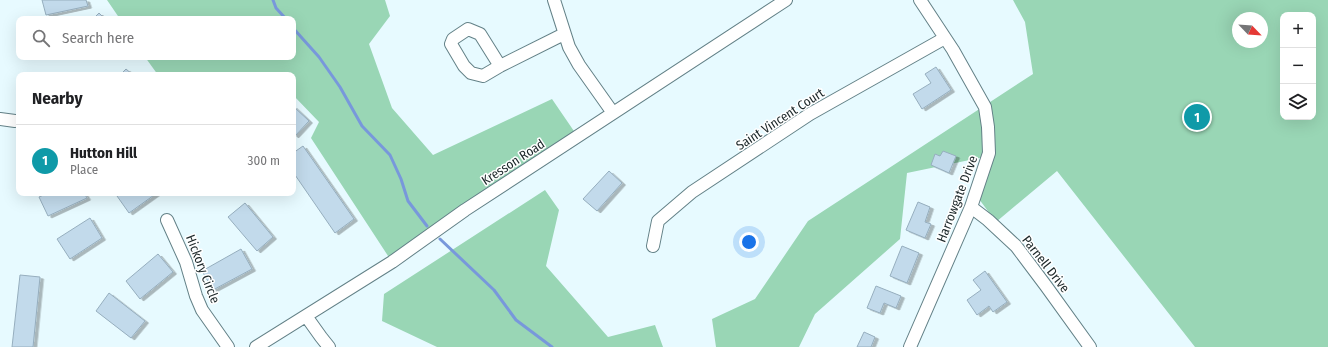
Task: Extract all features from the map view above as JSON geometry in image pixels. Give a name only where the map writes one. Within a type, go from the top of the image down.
[{"type":"street","points":[[554,0],[564,34],[578,65],[613,113]]},
{"type":"street","name":"Kresson Road","points":[[256,347],[392,262],[465,210],[786,0]]},
{"type":"street","name":"Harrowgate Drive","points":[[910,347],[971,207],[989,153],[985,107],[953,50],[920,0]]},
{"type":"street","points":[[500,66],[564,34]]},
{"type":"street","name":"Saint Vincent Court","points":[[653,246],[658,221],[692,192],[810,114],[945,38]]},
{"type":"street","points":[[0,119],[15,121]]},
{"type":"street","name":"Parnell Drive","points":[[971,207],[988,220],[1016,246],[1090,347]]},
{"type":"street","name":"Hickory Circle","points":[[167,220],[186,262],[196,296],[202,310],[228,347]]},
{"type":"street","points":[[306,316],[320,337],[329,347]]},
{"type":"green space","points":[[107,0],[385,0],[390,16],[369,44],[392,108],[433,155],[552,99],[578,137],[392,262],[311,138],[319,122],[296,98],[296,72],[156,72],[147,60],[296,60],[296,16],[118,16]]},
{"type":"green space","points":[[1013,0],[1328,0],[1328,347],[1195,347],[1057,171],[996,222],[976,195],[989,156],[907,173],[900,239],[815,314],[799,347],[716,347],[712,319],[755,299],[808,221],[1033,74],[1025,22]]},
{"type":"green space","points":[[545,190],[559,210],[546,266],[608,337],[655,325],[663,347],[437,347],[382,321],[384,294]]},
{"type":"building","points":[[42,0],[86,0],[88,6],[46,15]]},
{"type":"building","points":[[936,67],[951,90],[922,109],[913,94],[931,83],[925,74]]},
{"type":"building","points":[[296,109],[309,121],[296,135]]},
{"type":"building","points":[[303,146],[354,219],[335,233],[296,176],[296,151]]},
{"type":"building","points":[[943,151],[956,156],[949,173],[931,165],[935,154],[940,156]]},
{"type":"building","points":[[609,171],[622,183],[597,211],[583,199]]},
{"type":"building","points":[[86,196],[87,198],[48,216],[39,197]]},
{"type":"building","points":[[117,196],[153,196],[129,213]]},
{"type":"building","points":[[918,202],[930,207],[925,222],[931,224],[925,238],[906,230]]},
{"type":"building","points":[[245,203],[273,237],[257,251],[228,217]]},
{"type":"building","points":[[90,218],[102,238],[70,259],[57,239]]},
{"type":"building","points":[[902,246],[919,253],[907,283],[890,276]]},
{"type":"building","points":[[241,249],[252,269],[213,290],[202,271]]},
{"type":"building","points":[[158,254],[173,272],[140,299],[126,281]]},
{"type":"building","points":[[985,271],[1007,302],[993,312],[989,306],[977,315],[967,300],[981,290],[973,280]]},
{"type":"building","points":[[20,275],[40,277],[33,347],[12,347]]},
{"type":"building","points":[[876,286],[901,296],[896,308],[884,303],[880,313],[867,308]]},
{"type":"building","points":[[109,293],[145,321],[131,338],[96,311]]},
{"type":"building","points":[[864,332],[875,337],[871,347],[857,347]]},
{"type":"waterway","points":[[273,0],[276,8],[283,16]]},
{"type":"waterway","points":[[296,31],[319,57],[340,87],[362,126],[390,155],[401,179],[408,201],[427,226]]},
{"type":"waterway","points":[[440,239],[494,290],[516,320],[552,347]]},
{"type":"place","name":"Hutton Hill","points":[[1197,117]]}]
